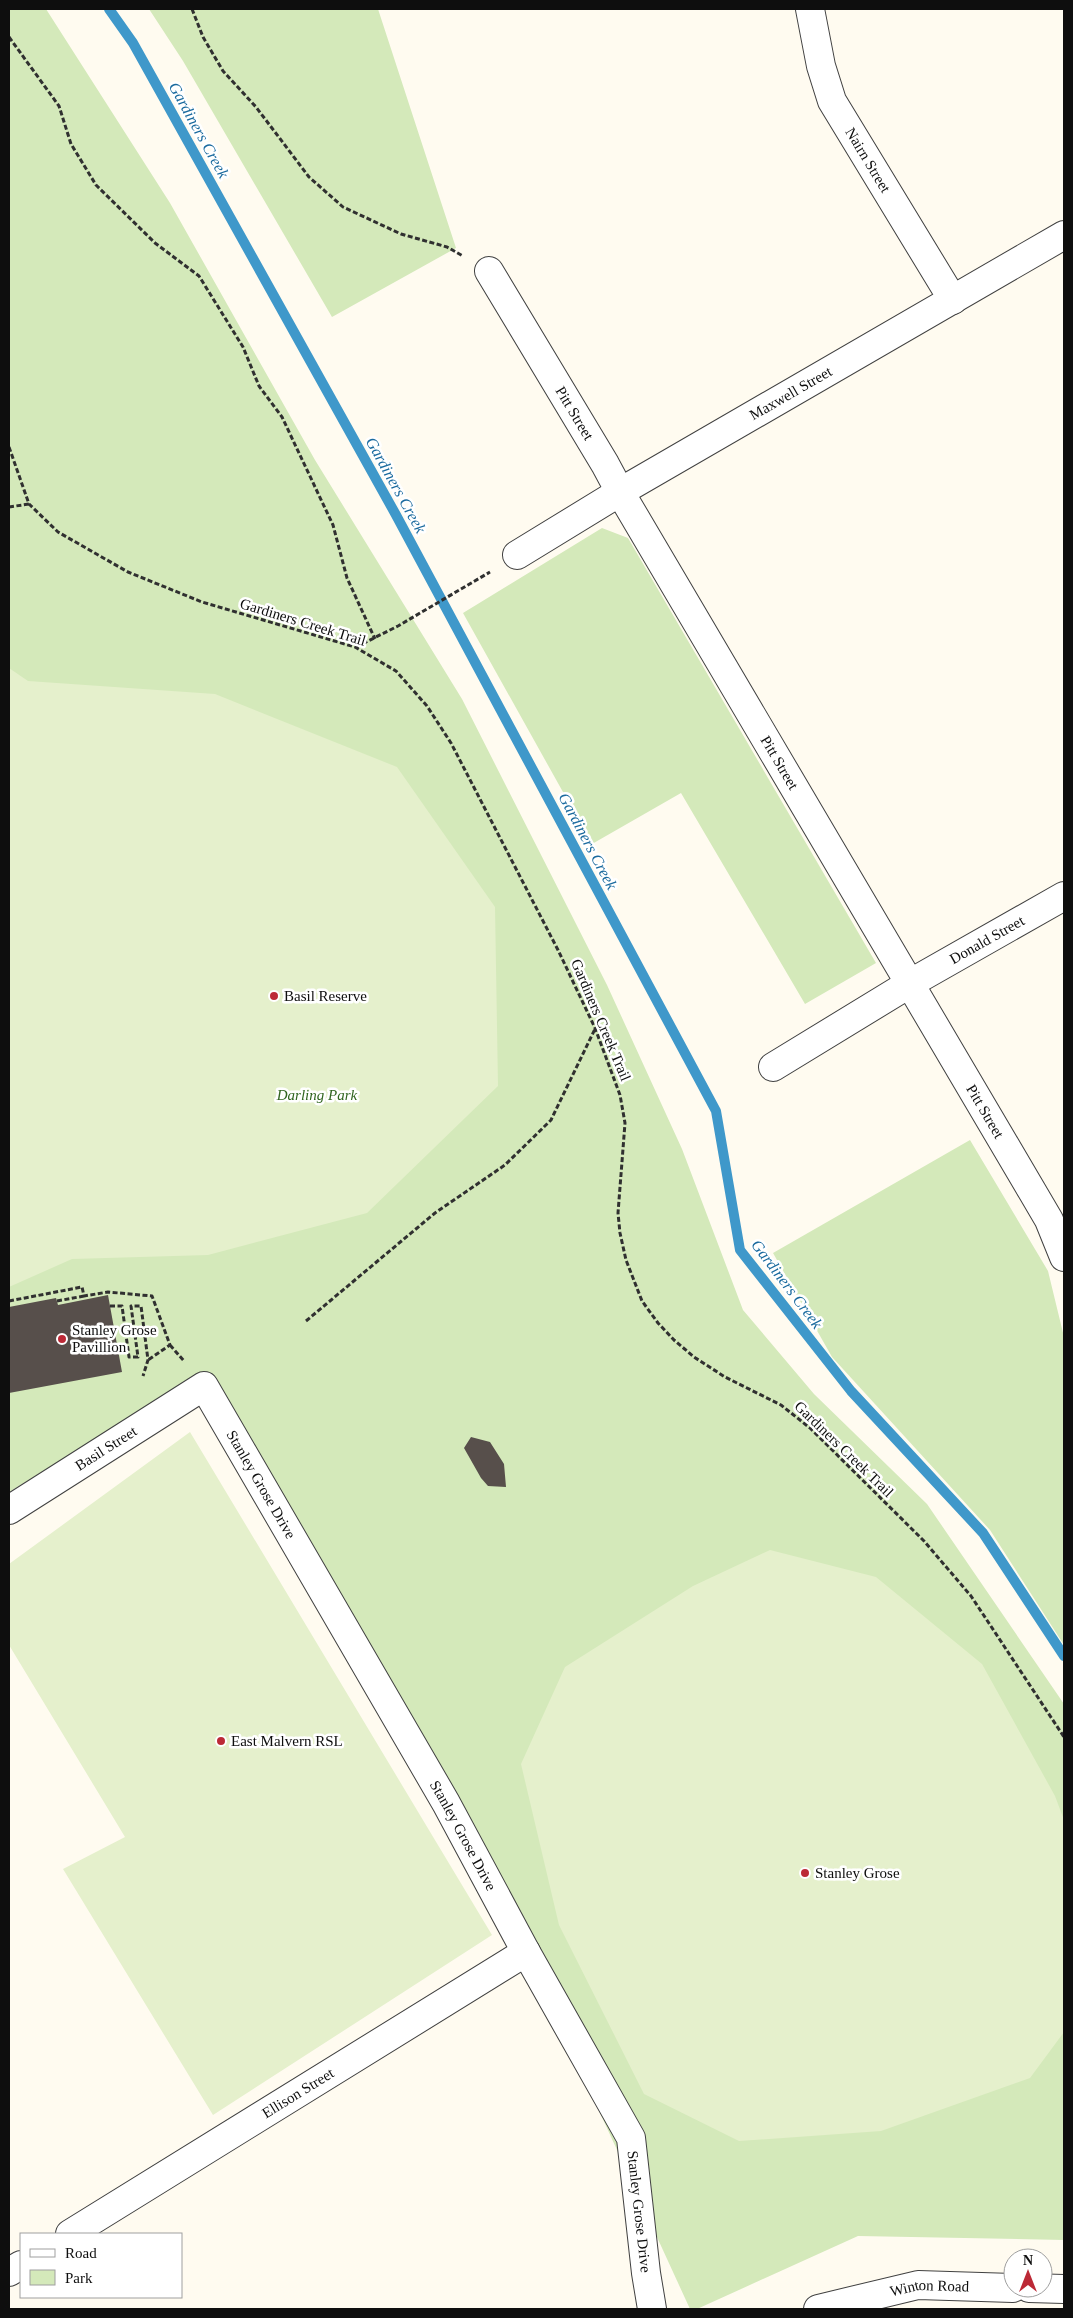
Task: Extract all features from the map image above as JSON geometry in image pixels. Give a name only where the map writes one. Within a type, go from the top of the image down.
[{"type":"street","name":"Nairn Street","points":[[810,9],[821,66],[832,100],[954,300]]},
{"type":"street","name":"Maxwell Street","points":[[517,555],[620,492],[1064,235]]},
{"type":"street","name":"Pitt Street","points":[[489,271],[605,464],[1049,1220],[1064,1257]]},
{"type":"street","name":"Donald Street","points":[[773,1067],[909,984],[1064,896]]},
{"type":"street","name":"Basil Street","points":[[9,1510],[204,1386]]},
{"type":"street","name":"Stanley Grose Drive","points":[[204,1386],[446,1803],[526,1952],[631,2138],[646,2273],[652,2309]]},
{"type":"street","name":"Ellison Street","points":[[72,2233],[526,1952]]},
{"type":"street","points":[[9,2272],[20,2265]]},
{"type":"street","name":"Winton Road","points":[[818,2309],[918,2285],[1003,2288]]},
{"type":"path","points":[[192,9],[203,38],[223,71],[256,107],[309,178],[343,207],[401,234],[447,247],[489,271]]},
{"type":"path","points":[[9,37],[59,106],[72,144],[96,185],[155,243],[199,276],[244,347],[259,386],[282,417],[333,525],[347,578],[375,639]]},
{"type":"path","name":"Gardiners Creek Trail","points":[[9,447],[29,504],[58,532],[128,572],[202,602],[355,647],[396,671],[432,713],[451,743],[497,830],[595,1028],[620,1095],[625,1123],[618,1213],[620,1233],[626,1260],[642,1300],[658,1323],[694,1357],[725,1377],[782,1405],[810,1428],[924,1541],[971,1596],[1064,1738]]},
{"type":"path","points":[[9,507],[29,504]]},
{"type":"path","points":[[355,647],[375,639],[491,572]]},
{"type":"path","points":[[306,1321],[435,1213],[505,1165],[551,1120],[595,1028]]},
{"type":"path","points":[[9,1301],[82,1287],[84,1296]]},
{"type":"path","points":[[57,1301],[108,1292],[152,1296],[170,1344],[148,1360]]},
{"type":"path","points":[[110,1306],[122,1306],[129,1357],[138,1357],[131,1306],[141,1306],[148,1360],[144,1376]]},
{"type":"green space","name":"Darling Park","points":[[9,9],[46,9],[170,203],[315,460],[462,699],[607,985],[682,1149],[743,1310],[814,1394],[927,1504],[1064,1704],[1064,2240],[858,2236],[697,2309],[690,2309],[456,1799],[195,1378],[9,1492]]},
{"type":"green space","points":[[149,9],[378,9],[456,248],[332,317],[183,61]]},
{"type":"green space","points":[[602,528],[628,538],[876,963],[805,1004],[681,793],[592,844],[463,613]]},
{"type":"green space","name":"Basil Reserve","points":[[9,668],[28,681],[215,694],[397,767],[495,907],[498,1086],[367,1213],[208,1255],[72,1259],[9,1287]]},
{"type":"green space","points":[[970,1140],[1048,1271],[1064,1337],[1064,1645],[990,1530],[832,1357],[773,1253]]},
{"type":"green space","name":"East Malvern RSL","points":[[190,1432],[492,1935],[213,2115],[63,1869],[125,1837],[9,1645],[9,1564]]},
{"type":"green space","name":"Stanley Grose","points":[[770,1550],[876,1577],[982,1664],[1055,1796],[1064,1820],[1064,2032],[1030,2078],[881,2131],[739,2141],[644,2094],[559,1925],[521,1764],[565,1667],[693,1586]]},
{"type":"building","name":"Stanley Grose Pavillion","points":[[108,1295],[122,1372],[9,1393],[9,1307],[56,1298],[58,1305]]},
{"type":"building","points":[[471,1437],[490,1442],[504,1464],[506,1487],[488,1486],[481,1478],[464,1448]]},
{"type":"waterway","name":"Gardiners Creek","points":[[109,9],[133,43],[396,515],[716,1111],[740,1250],[851,1391],[983,1533],[1064,1656]]},
{"type":"place","name":"Basil Reserve","points":[[274,996]]},
{"type":"place","name":"Stanley Grose Pavillion","points":[[62,1339]]},
{"type":"place","name":"East Malvern RSL","points":[[221,1741]]},
{"type":"place","name":"Stanley Grose","points":[[805,1873]]}]
